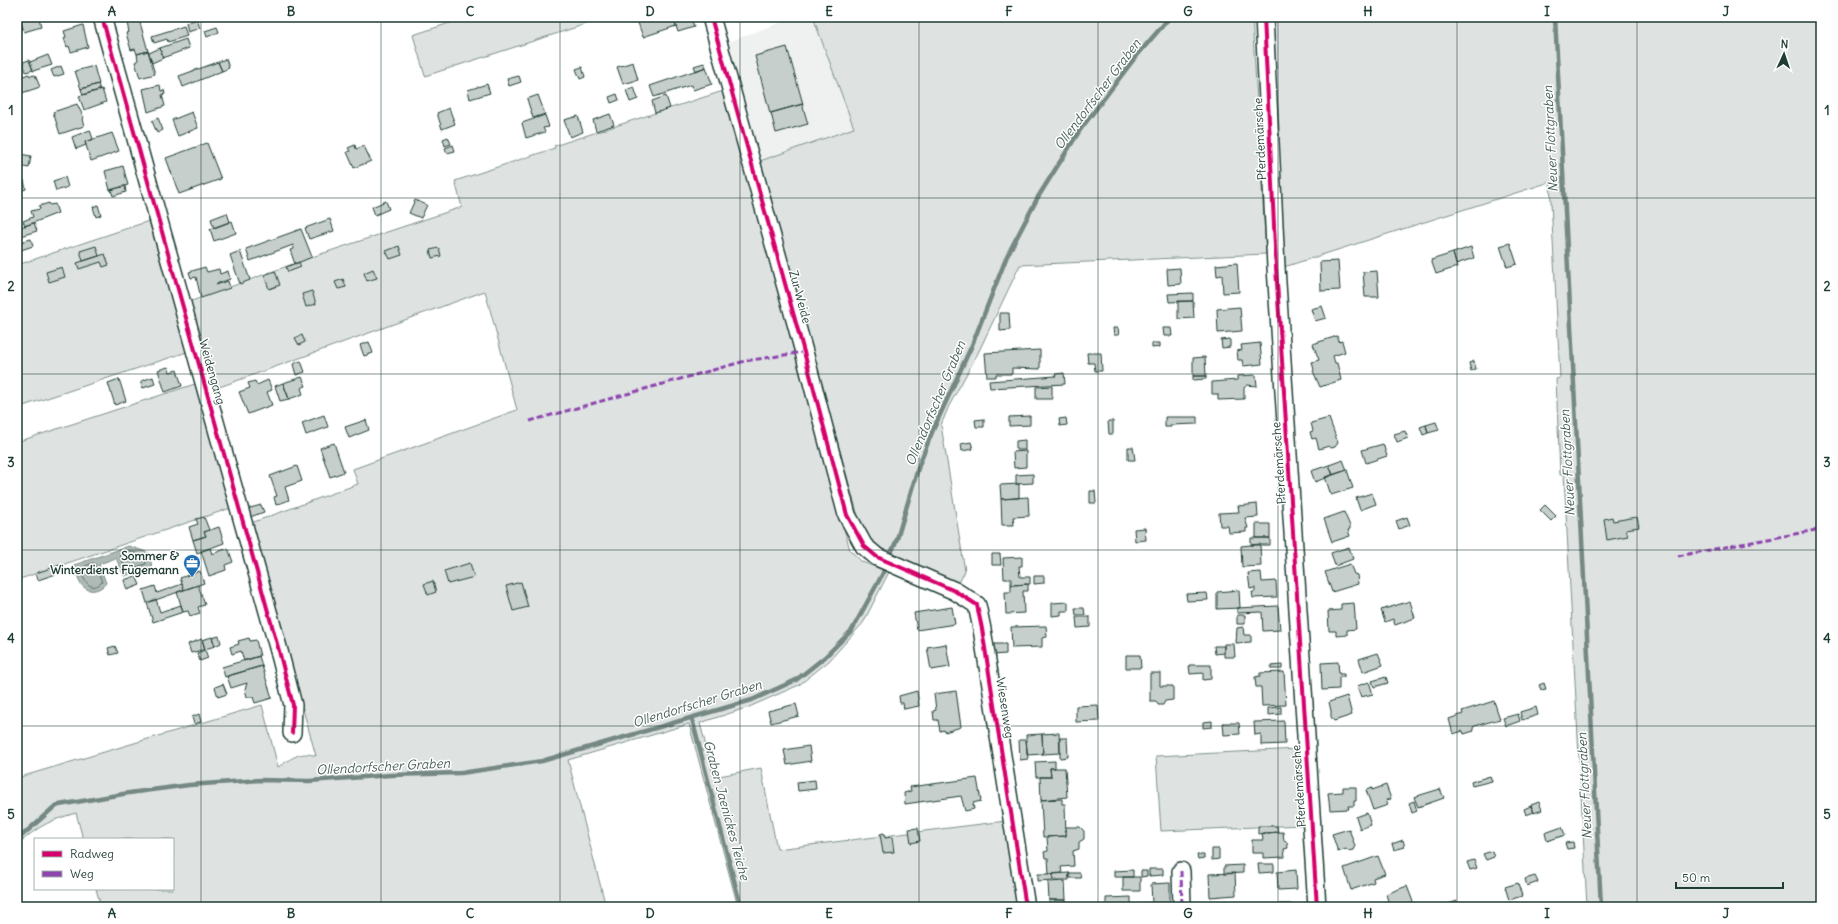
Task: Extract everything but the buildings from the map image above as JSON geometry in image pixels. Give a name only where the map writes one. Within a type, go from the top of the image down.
[{"type":"street","name":"Weidengang","points":[[102,17],[279,651],[293,705],[292,733]]},
{"type":"street","name":"Zur Weide","points":[[712,17],[847,515],[864,546],[877,557],[893,564]]},
{"type":"street","name":"Pferdemärsche","points":[[1264,17],[1276,267],[1317,907]]},
{"type":"street","name":"Wiesenweg","points":[[893,564],[955,592],[976,606],[982,629],[1026,907]]},
{"type":"street","points":[[1181,871],[1182,907]]},
{"type":"shaded area","points":[[468,17],[608,17],[425,76],[413,35]]},
{"type":"shaded area","points":[[795,17],[813,17],[854,128],[760,161],[726,43]]},
{"type":"shaded area","points":[[813,17],[1252,17],[1266,254],[1020,265],[978,353],[949,406],[941,425],[965,571],[958,585],[894,558],[871,544],[858,516],[760,161],[854,128]]},
{"type":"shaded area","points":[[1270,17],[1821,17],[1821,907],[1587,907],[1564,475],[1560,475],[1556,379],[1560,378],[1550,182],[1284,267]]},
{"type":"shaded area","points":[[723,91],[850,550],[862,562],[889,572],[863,623],[829,661],[799,685],[749,707],[700,723],[714,777],[761,768],[777,849],[1006,821],[1020,907],[738,907],[689,724],[568,760],[606,907],[101,907],[96,890],[174,890],[174,838],[83,838],[76,813],[44,825],[17,845],[17,778],[262,705],[278,767],[296,756],[310,754],[316,756],[251,523],[358,484],[353,469],[517,410],[485,291],[214,389],[189,302],[312,257],[462,207],[455,181],[555,148],[554,146]]},
{"type":"shaded area","points":[[149,221],[187,352],[17,408],[17,265]]},
{"type":"shaded area","points":[[195,384],[231,508],[17,580],[17,442]]},
{"type":"shaded area","points":[[1299,749],[1304,825],[1161,831],[1156,756]]},
{"type":"water","points":[[129,546],[149,553],[152,567],[124,576],[116,558],[99,564],[106,583],[101,588],[90,590],[81,584],[74,565]]},
{"type":"waterway","name":"Ollendorfscher Graben","points":[[17,840],[53,808],[59,805],[129,793],[189,785],[260,780],[309,781],[391,775],[461,773],[542,761],[752,700],[796,680],[825,657],[852,630],[882,575],[897,539],[919,465],[933,430],[972,345],[1007,256],[1038,197],[1080,130],[1134,59],[1170,17]]},
{"type":"waterway","name":"Neuer Flottgraben","points":[[1555,17],[1601,907]]},
{"type":"waterway","name":"Graben Jaenickes Teiche","points":[[692,719],[741,907]]},
{"type":"marked path","points":[[530,421],[745,361],[804,352]]},
{"type":"marked path","points":[[1678,556],[1821,529]]},
{"type":"marked path","points":[[1181,871],[1182,907]]},
{"type":"cycle path","points":[[102,17],[279,651],[293,705],[292,733]]},
{"type":"cycle path","points":[[711,17],[804,352],[847,515],[864,546],[877,557],[955,591],[977,605],[1026,907]]},
{"type":"cycle path","points":[[1264,17],[1276,267],[1317,907]]},
{"type":"place","name":"Sommer & Winterdienst Fügemann","points":[[192,578]]}]
